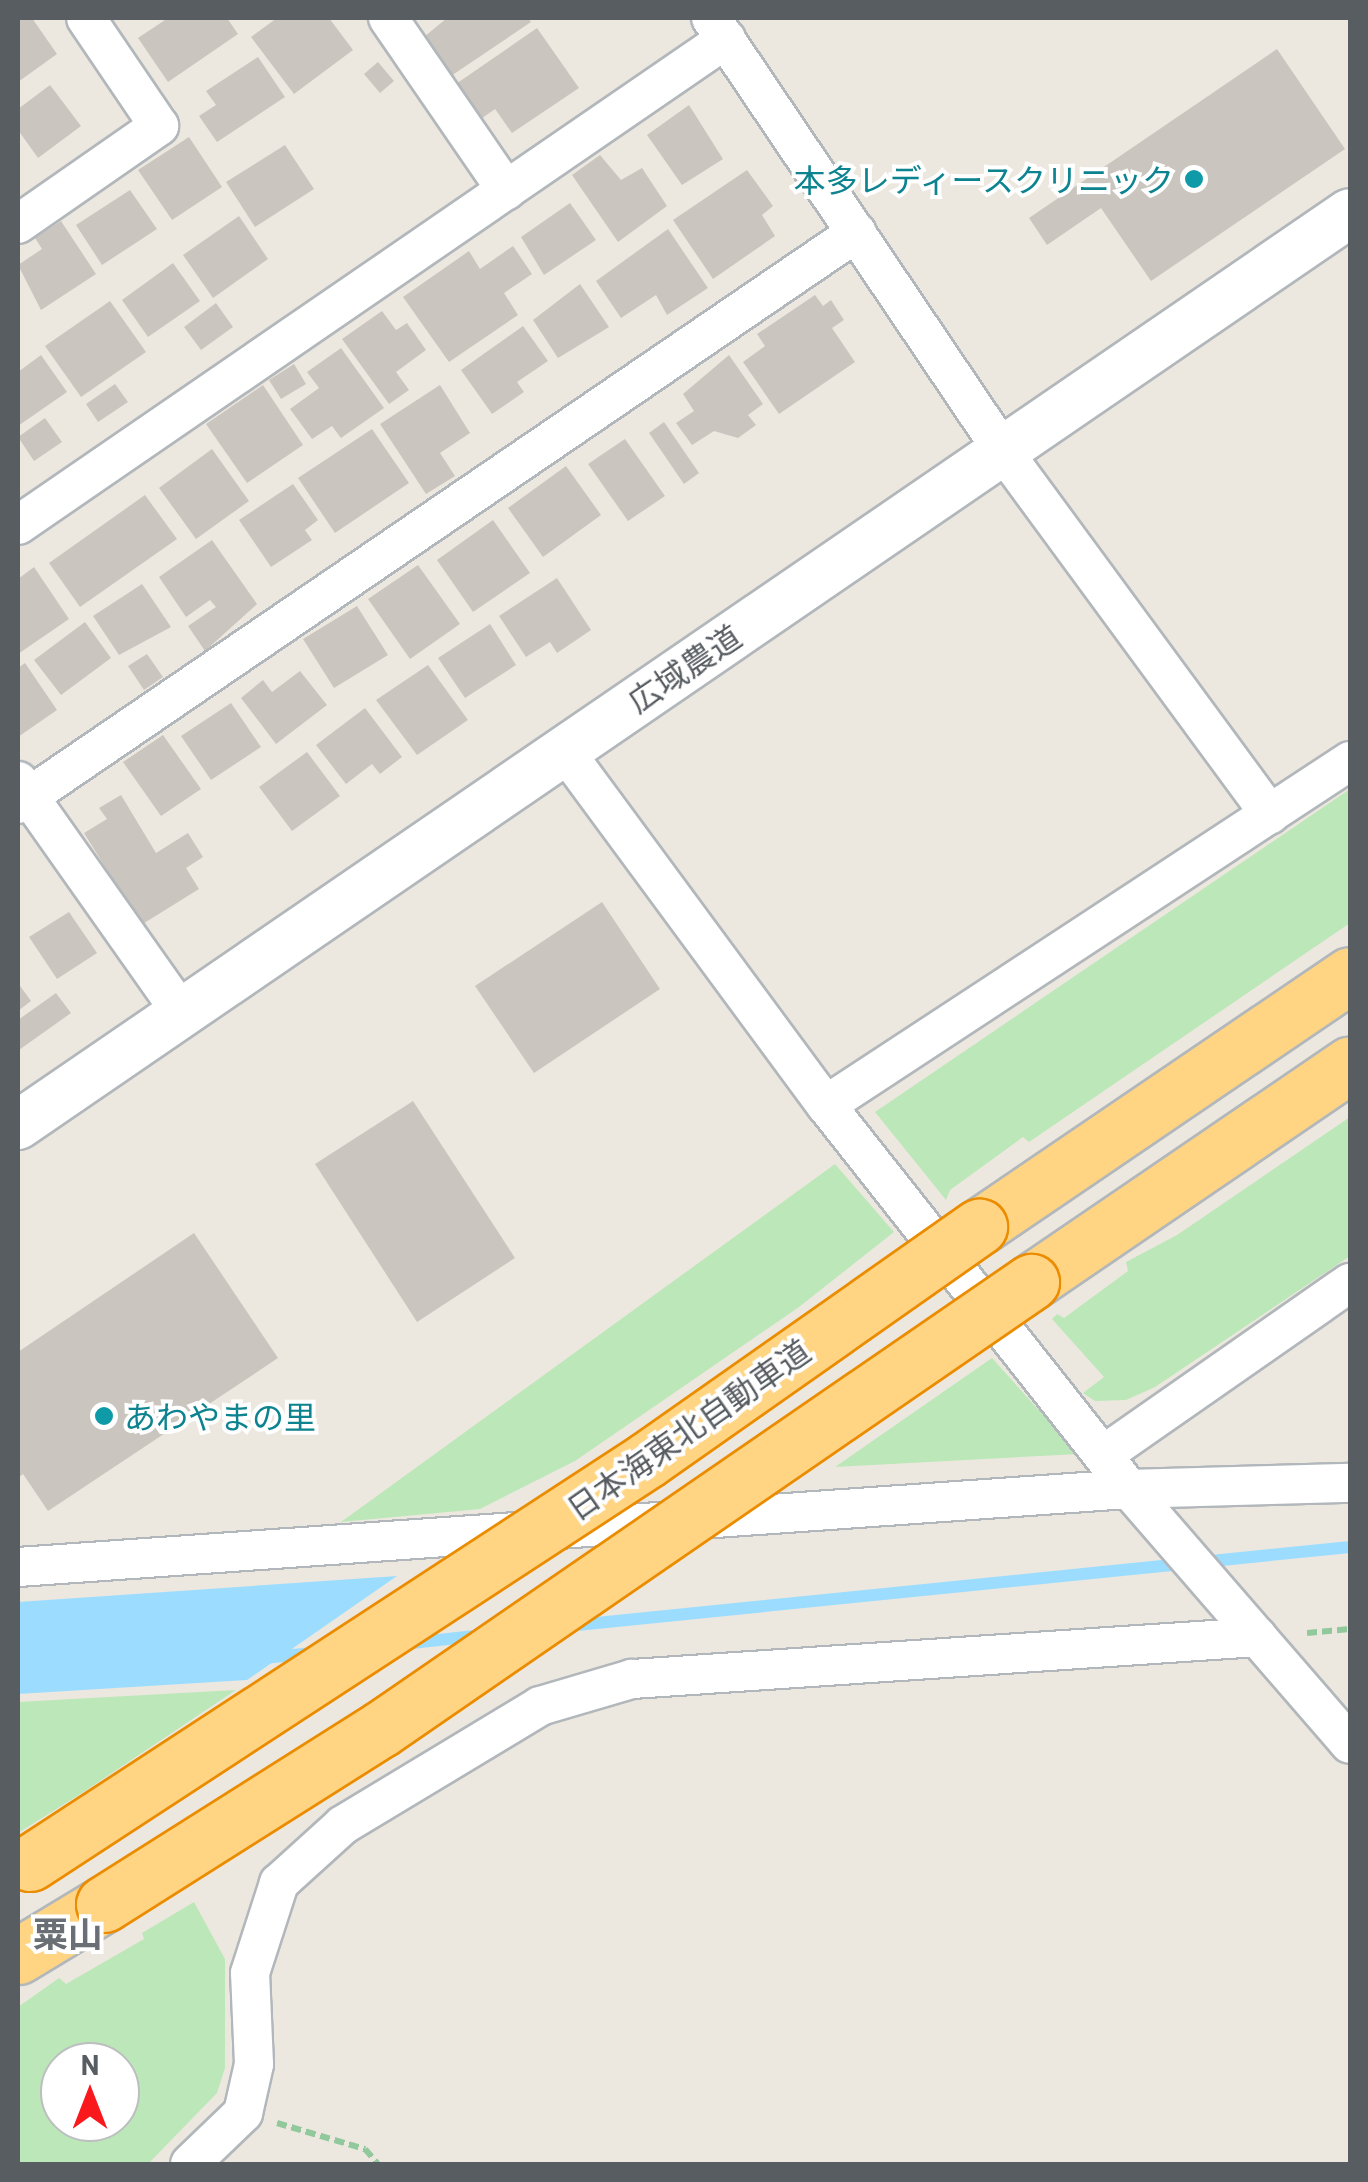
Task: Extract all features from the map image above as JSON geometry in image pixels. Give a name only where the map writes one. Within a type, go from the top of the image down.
[{"type":"highway","name":"日本海東北自動車道","points":[[24,1867],[647,1460],[1350,975]]},
{"type":"highway","points":[[18,1956],[381,1729],[1350,1064]]},
{"type":"street","points":[[18,224],[159,126],[86,18]]},
{"type":"street","points":[[388,18],[506,190]]},
{"type":"street","points":[[18,525],[506,190],[718,28],[1002,451],[1270,815]]},
{"type":"street","name":"広域農道","points":[[18,1125],[1350,213]]},
{"type":"street","points":[[181,1012],[21,794],[857,232]]},
{"type":"street","points":[[564,750],[826,1105],[1140,1503],[1350,1744]]},
{"type":"street","points":[[826,1105],[1350,762]]},
{"type":"street","points":[[1103,1455],[1350,1282]]},
{"type":"street","points":[[18,1567],[1140,1503],[1350,1483]]},
{"type":"street","points":[[190,2164],[242,2113],[254,2064],[250,1972],[279,1883],[344,1825],[540,1706],[632,1679],[1249,1627]]},
{"type":"path","points":[[242,2113],[365,2149],[378,2164]]},
{"type":"green space","points":[[1350,789],[1350,923],[1029,1142],[1023,1137],[950,1190],[946,1200],[875,1112]]},
{"type":"green space","points":[[1350,1117],[1350,1256],[1155,1387],[1126,1400],[1095,1401],[1083,1393],[1104,1377],[1052,1319],[1057,1314],[1064,1318],[1128,1271],[1126,1262],[1177,1235]]},
{"type":"green space","points":[[835,1164],[894,1232],[799,1307],[575,1461],[480,1509],[341,1522]]},
{"type":"green space","points":[[992,1358],[1078,1454],[835,1467]]},
{"type":"green space","points":[[236,1690],[82,1793],[18,1833],[18,1702]]},
{"type":"green space","points":[[194,1902],[225,1959],[225,2068],[217,2093],[148,2164],[18,2164],[18,2007],[59,1978],[66,1984],[144,1939],[142,1933]]},
{"type":"water","points":[[397,1576],[247,1680],[18,1694],[18,1602]]},
{"type":"building","points":[[18,18],[32,18],[57,54],[18,82]]},
{"type":"building","points":[[168,18],[227,18],[238,34],[168,82],[138,38]]},
{"type":"building","points":[[277,18],[329,18],[353,50],[294,94],[251,37]]},
{"type":"building","points":[[447,18],[528,18],[531,22],[451,76],[424,37]]},
{"type":"building","points":[[537,28],[579,88],[512,133],[495,109],[478,121],[453,86]]},
{"type":"building","name":"本多レディースクリニック","points":[[1277,49],[1345,149],[1151,281],[1101,208],[1047,245],[1029,218]]},
{"type":"building","points":[[258,57],[285,97],[217,142],[199,116],[216,105],[206,91]]},
{"type":"building","points":[[378,62],[394,81],[380,93],[364,74]]},
{"type":"building","points":[[50,85],[81,126],[38,158],[18,130],[18,109]]},
{"type":"building","points":[[689,105],[723,159],[682,185],[647,135]]},
{"type":"building","points":[[189,137],[222,187],[172,220],[138,170]]},
{"type":"building","points":[[285,145],[314,189],[255,227],[226,182]]},
{"type":"building","points":[[600,155],[621,180],[642,168],[667,206],[618,242],[572,175]]},
{"type":"building","points":[[747,170],[773,206],[762,215],[775,236],[713,279],[673,220]]},
{"type":"building","points":[[130,190],[157,229],[102,265],[76,225]]},
{"type":"building","points":[[570,203],[596,240],[544,275],[521,237]]},
{"type":"building","points":[[239,216],[268,259],[213,298],[183,255]]},
{"type":"building","points":[[61,221],[96,274],[41,310],[18,265],[42,249],[35,238]]},
{"type":"building","points":[[668,229],[708,288],[667,315],[656,295],[621,318],[596,281]]},
{"type":"building","points":[[513,246],[532,274],[504,293],[518,315],[449,362],[403,297],[469,251],[480,269]]},
{"type":"building","points":[[173,263],[200,301],[148,337],[122,300]]},
{"type":"building","points":[[580,284],[609,327],[558,358],[533,320]]},
{"type":"building","points":[[815,295],[823,306],[831,300],[844,320],[832,328],[855,362],[779,414],[743,362],[765,346],[757,334]]},
{"type":"building","points":[[110,301],[146,352],[81,397],[45,346]]},
{"type":"building","points":[[216,303],[233,327],[201,350],[184,327]]},
{"type":"building","points":[[382,311],[396,330],[407,323],[426,350],[396,372],[409,390],[389,404],[342,339]]},
{"type":"building","points":[[523,326],[548,361],[517,382],[524,392],[492,414],[461,370]]},
{"type":"building","points":[[341,348],[384,408],[341,438],[332,426],[312,439],[290,409],[319,388],[307,372]]},
{"type":"building","points":[[41,355],[67,392],[18,426],[18,372]]},
{"type":"building","points":[[729,355],[763,404],[748,415],[756,425],[738,438],[714,431],[692,445],[676,423],[694,411],[683,394]]},
{"type":"building","points":[[294,364],[306,384],[281,399],[269,380]]},
{"type":"building","points":[[115,384],[128,402],[98,422],[86,404]]},
{"type":"building","points":[[263,385],[303,445],[247,483],[206,424]]},
{"type":"building","points":[[440,385],[470,433],[440,453],[455,476],[426,494],[380,424]]},
{"type":"building","points":[[45,418],[62,442],[34,461],[18,437]]},
{"type":"building","points":[[664,422],[699,473],[684,484],[649,433]]},
{"type":"building","points":[[372,429],[409,483],[335,533],[298,478]]},
{"type":"building","points":[[625,439],[665,496],[628,521],[588,464]]},
{"type":"building","points":[[212,449],[249,501],[196,539],[159,488]]},
{"type":"building","points":[[566,466],[601,515],[543,557],[508,508]]},
{"type":"building","points":[[293,484],[318,520],[305,530],[312,540],[271,567],[239,520]]},
{"type":"building","points":[[145,495],[177,539],[80,607],[49,563]]},
{"type":"building","points":[[493,520],[530,573],[473,612],[437,560]]},
{"type":"building","points":[[212,540],[257,604],[205,651],[188,626],[216,607],[210,600],[186,617],[159,577]]},
{"type":"building","points":[[418,565],[460,624],[410,659],[368,599]]},
{"type":"building","points":[[34,567],[69,619],[18,654],[18,579]]},
{"type":"building","points":[[557,578],[591,630],[557,653],[550,642],[526,657],[499,616]]},
{"type":"building","points":[[142,584],[171,627],[119,655],[93,616]]},
{"type":"building","points":[[357,606],[388,655],[334,688],[303,639]]},
{"type":"building","points":[[85,622],[111,658],[61,695],[34,660]]},
{"type":"building","points":[[490,624],[516,665],[465,698],[438,658]]},
{"type":"building","points":[[147,654],[163,677],[144,690],[128,666]]},
{"type":"building","points":[[25,663],[57,710],[18,737],[18,668]]},
{"type":"building","points":[[428,665],[468,720],[417,755],[376,700]]},
{"type":"building","points":[[300,671],[327,705],[276,744],[241,698],[263,680],[272,692]]},
{"type":"building","points":[[231,703],[261,747],[211,780],[181,736]]},
{"type":"building","points":[[365,708],[402,757],[380,774],[372,764],[346,784],[316,745]]},
{"type":"building","points":[[163,735],[201,789],[161,816],[123,762]]},
{"type":"building","points":[[307,752],[340,796],[292,831],[259,787]]},
{"type":"building","points":[[121,795],[156,853],[188,833],[203,857],[186,868],[199,889],[141,925],[84,833],[107,819],[99,808]]},
{"type":"building","points":[[602,902],[660,989],[534,1073],[475,986]]},
{"type":"building","points":[[69,912],[97,953],[57,979],[29,937]]},
{"type":"building","points":[[18,983],[31,1001],[18,1011]]},
{"type":"building","points":[[56,993],[71,1013],[19,1050],[18,1020]]},
{"type":"building","points":[[413,1101],[515,1258],[417,1322],[315,1164]]},
{"type":"building","name":"あわやまの里","points":[[194,1233],[278,1358],[48,1511],[23,1474],[18,1478],[18,1352]]},
{"type":"waterway","points":[[567,1626],[1350,1547]]},
{"type":"waterway","points":[[403,1644],[483,1635]]},
{"type":"waterway","points":[[264,1658],[313,1653]]},
{"type":"place","name":"本多レディースクリニック","points":[[1194,179]]},
{"type":"place","name":"あわやまの里","points":[[104,1416]]},
{"type":"district","name":"粟山","points":[[68,1933]]}]
